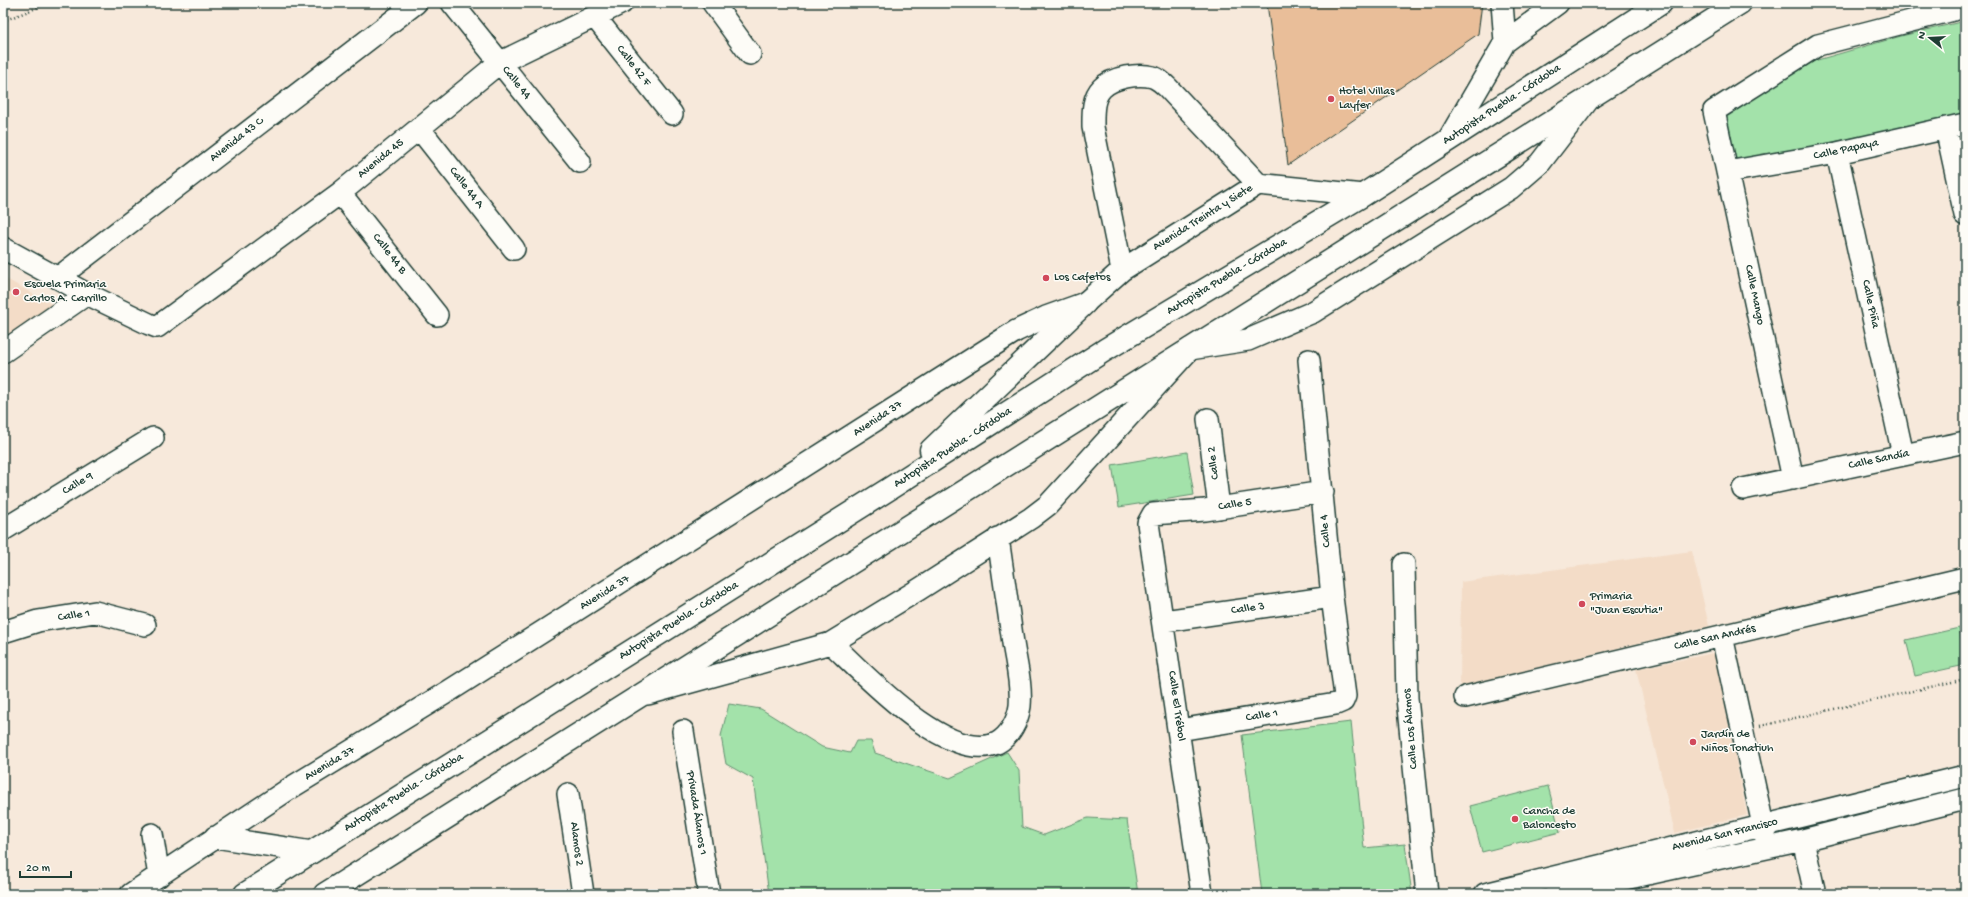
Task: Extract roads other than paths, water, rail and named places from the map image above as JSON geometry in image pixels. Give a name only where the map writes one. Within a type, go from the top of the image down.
[{"type":"highway","name":"Autopista Puebla - Córdoba","points":[[245,894],[889,489],[1105,350],[1363,195],[1661,3]]},
{"type":"highway","points":[[325,894],[1740,3]]},
{"type":"highway","points":[[889,489],[1085,303]]},
{"type":"street","name":"Avenida 43 C","points":[[59,277],[416,3]]},
{"type":"street","name":"Calle 44","points":[[452,3],[580,162]]},
{"type":"street","name":"Avenida 45","points":[[87,294],[158,327],[340,193],[499,63],[622,3]]},
{"type":"street","points":[[713,3],[750,54]]},
{"type":"street","points":[[1502,3],[1505,42]]},
{"type":"street","points":[[1448,140],[1505,42],[1558,3]]},
{"type":"street","name":"Calle Mango","points":[[1793,479],[1714,111],[1818,45],[1965,7]]},
{"type":"street","name":"Calle 42 F","points":[[595,17],[672,114]]},
{"type":"street","points":[[1122,270],[1093,127],[1094,105],[1102,88],[1119,79],[1135,76],[1153,77],[1168,88],[1258,184]]},
{"type":"street","points":[[638,697],[831,643],[918,590],[1031,518],[1048,505],[1190,348],[1248,340],[1313,312],[1511,188],[1540,163],[1591,97]]},
{"type":"street","points":[[1955,126],[1965,215]]},
{"type":"street","name":"Calle Papaya","points":[[1727,172],[1837,153],[1955,126]]},
{"type":"street","name":"Calle 44 A","points":[[419,128],[514,249]]},
{"type":"street","name":"Calle Piña","points":[[1837,153],[1903,455]]},
{"type":"street","name":"Avenida Treinta y Siete","points":[[1085,303],[1122,270],[1258,184],[1363,195]]},
{"type":"street","name":"Calle 44 B","points":[[340,193],[437,315]]},
{"type":"street","points":[[3,248],[59,277],[87,294],[3,352]]},
{"type":"street","name":"Avenida 37","points":[[131,894],[292,787],[469,679],[1016,331],[1046,317],[1085,303]]},
{"type":"street","name":"Calle 4","points":[[1309,360],[1332,597],[1345,696],[1344,701]]},
{"type":"street","name":"Calle 2","points":[[1208,419],[1219,508]]},
{"type":"street","name":"Calle 9","points":[[3,530],[153,438]]},
{"type":"street","name":"Calle Sandía","points":[[1742,489],[1965,442]]},
{"type":"street","name":"Calle 5","points":[[1149,519],[1153,514],[1219,508],[1323,492]]},
{"type":"street","name":"Calle El Trébol","points":[[1149,519],[1148,523],[1164,621],[1202,894]]},
{"type":"street","points":[[831,643],[902,707],[932,731],[962,745],[989,746],[1002,740],[1012,729],[1020,706],[1018,676],[998,538]]},
{"type":"street","name":"Calle Los Álamos","points":[[1404,564],[1407,698],[1427,894]]},
{"type":"street","name":"Calle San Andrés","points":[[1465,697],[1965,578]]},
{"type":"street","name":"Calle 3","points":[[1164,621],[1332,597]]},
{"type":"street","name":"Calle 1","points":[[3,632],[38,621],[95,612],[145,626]]},
{"type":"street","points":[[1722,636],[1768,848]]},
{"type":"street","name":"Calle 1","points":[[1179,730],[1336,704],[1344,701]]},
{"type":"street","name":"Privada Álamos 1","points":[[683,731],[709,894]]},
{"type":"street","name":"Avenida San Francisco","points":[[1485,894],[1965,776]]},
{"type":"street","name":"Alamos 2","points":[[568,794],[583,894]]},
{"type":"street","name":"Avenida San Francisco","points":[[1556,894],[1803,840],[1965,799]]},
{"type":"street","points":[[152,834],[159,876]]},
{"type":"street","points":[[215,837],[312,852]]},
{"type":"street","points":[[1803,840],[1815,894]]},
{"type":"place","name":"Hotel Villas Layfer","points":[[1331,99]]},
{"type":"place","name":"Los Cafetos","points":[[1046,278]]},
{"type":"place","name":"Escuela Primaria Carlos A. Carrillo","points":[[16,292]]},
{"type":"place","name":"Primaria \"Juan Escutia\"","points":[[1582,604]]},
{"type":"place","name":"Jardín de Niños Tonatiuh","points":[[1693,742]]},
{"type":"place","name":"Cancha de Baloncesto","points":[[1515,819]]}]
